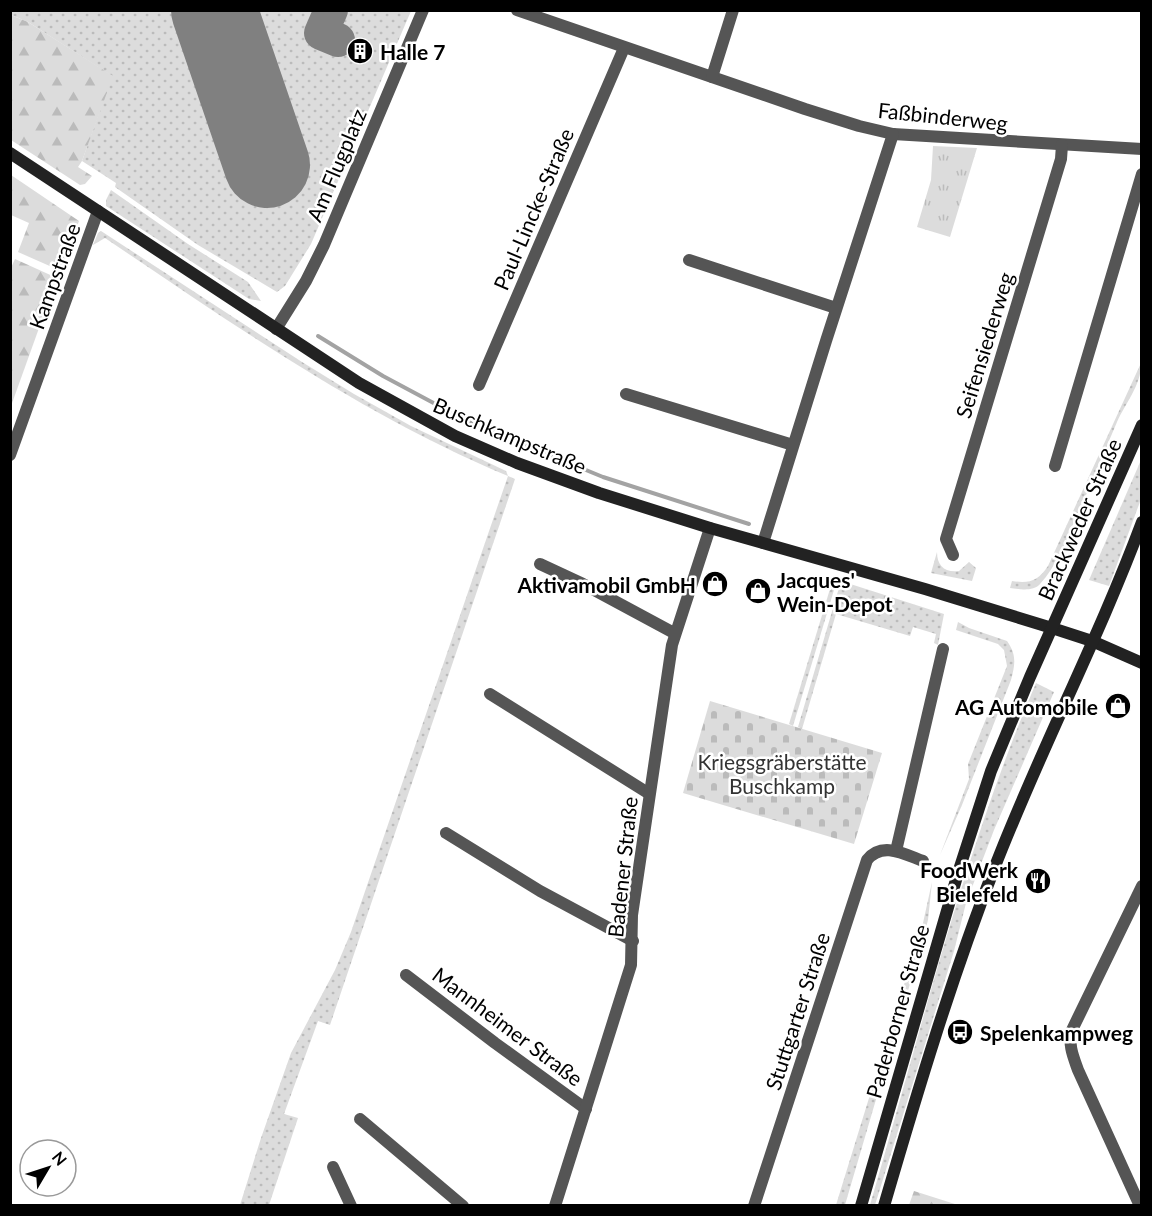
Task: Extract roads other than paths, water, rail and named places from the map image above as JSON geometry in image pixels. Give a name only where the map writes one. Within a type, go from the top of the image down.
[{"type":"main road","name":"Buschkampstraße","points":[[10,153],[360,383],[455,436],[558,479],[710,528],[1052,628],[1092,641],[1142,663]]},
{"type":"main road","name":"Brackweder Straße","points":[[1052,628],[1142,425]]},
{"type":"main road","points":[[1092,641],[1142,522]]},
{"type":"main road","name":"Paderborner Straße","points":[[861,1206],[961,862],[991,771],[1052,628]]},
{"type":"main road","name":"Paderborner Straße","points":[[884,1206],[936,1038],[987,886],[1025,792],[1092,641]]},
{"type":"street","name":"Am Flugplatz","points":[[276,329],[306,281],[324,245],[423,10]]},
{"type":"street","name":"Faßbinderweg","points":[[517,10],[712,78],[860,126],[893,134],[1142,149]]},
{"type":"street","points":[[712,78],[733,10]]},
{"type":"street","name":"Paul-Lincke-Straße","points":[[479,385],[624,48]]},
{"type":"street","points":[[764,543],[836,308],[893,134]]},
{"type":"street","name":"Seifensiederweg","points":[[952,555],[945,539],[1061,159],[1062,145]]},
{"type":"street","points":[[1055,466],[1142,174]]},
{"type":"street","name":"Kampstraße","points":[[10,455],[98,212]]},
{"type":"street","points":[[689,260],[836,308]]},
{"type":"street","points":[[626,394],[793,445]]},
{"type":"street","name":"Badener Straße","points":[[555,1206],[631,965],[632,915],[648,793],[675,633],[710,528]]},
{"type":"street","points":[[540,564],[675,633]]},
{"type":"street","points":[[923,861],[896,851],[942,649]]},
{"type":"street","points":[[490,694],[648,793]]},
{"type":"street","points":[[446,833],[540,891],[633,941]]},
{"type":"street","name":"Stuttgarter Straße","points":[[754,1206],[865,864],[870,856],[879,850],[896,851]]},
{"type":"street","points":[[1140,1206],[1078,1070],[1069,1040],[1142,886]]},
{"type":"street","name":"Mannheimer Straße","points":[[406,975],[586,1109]]},
{"type":"street","points":[[360,1119],[463,1206]]},
{"type":"street","points":[[333,1167],[351,1206]]},
{"type":"waterway","points":[[318,336],[383,376],[456,415]]},
{"type":"waterway","points":[[469,422],[603,477],[749,524]]},
{"type":"place","name":"Halle 7","points":[[360,51]]},
{"type":"place","name":"Aktivamobil GmbH","points":[[715,584]]},
{"type":"place","name":"Jacques' Wein-Depot","points":[[758,591]]},
{"type":"place","name":"AG Automobile","points":[[1118,706]]},
{"type":"place","name":"FoodWerk Bielefeld","points":[[1038,881]]},
{"type":"place","name":"Spelenkampweg","points":[[960,1032]]},
{"type":"park label","name":"Kriegsgräberstätte Buschkamp","points":[[782,773]]}]
